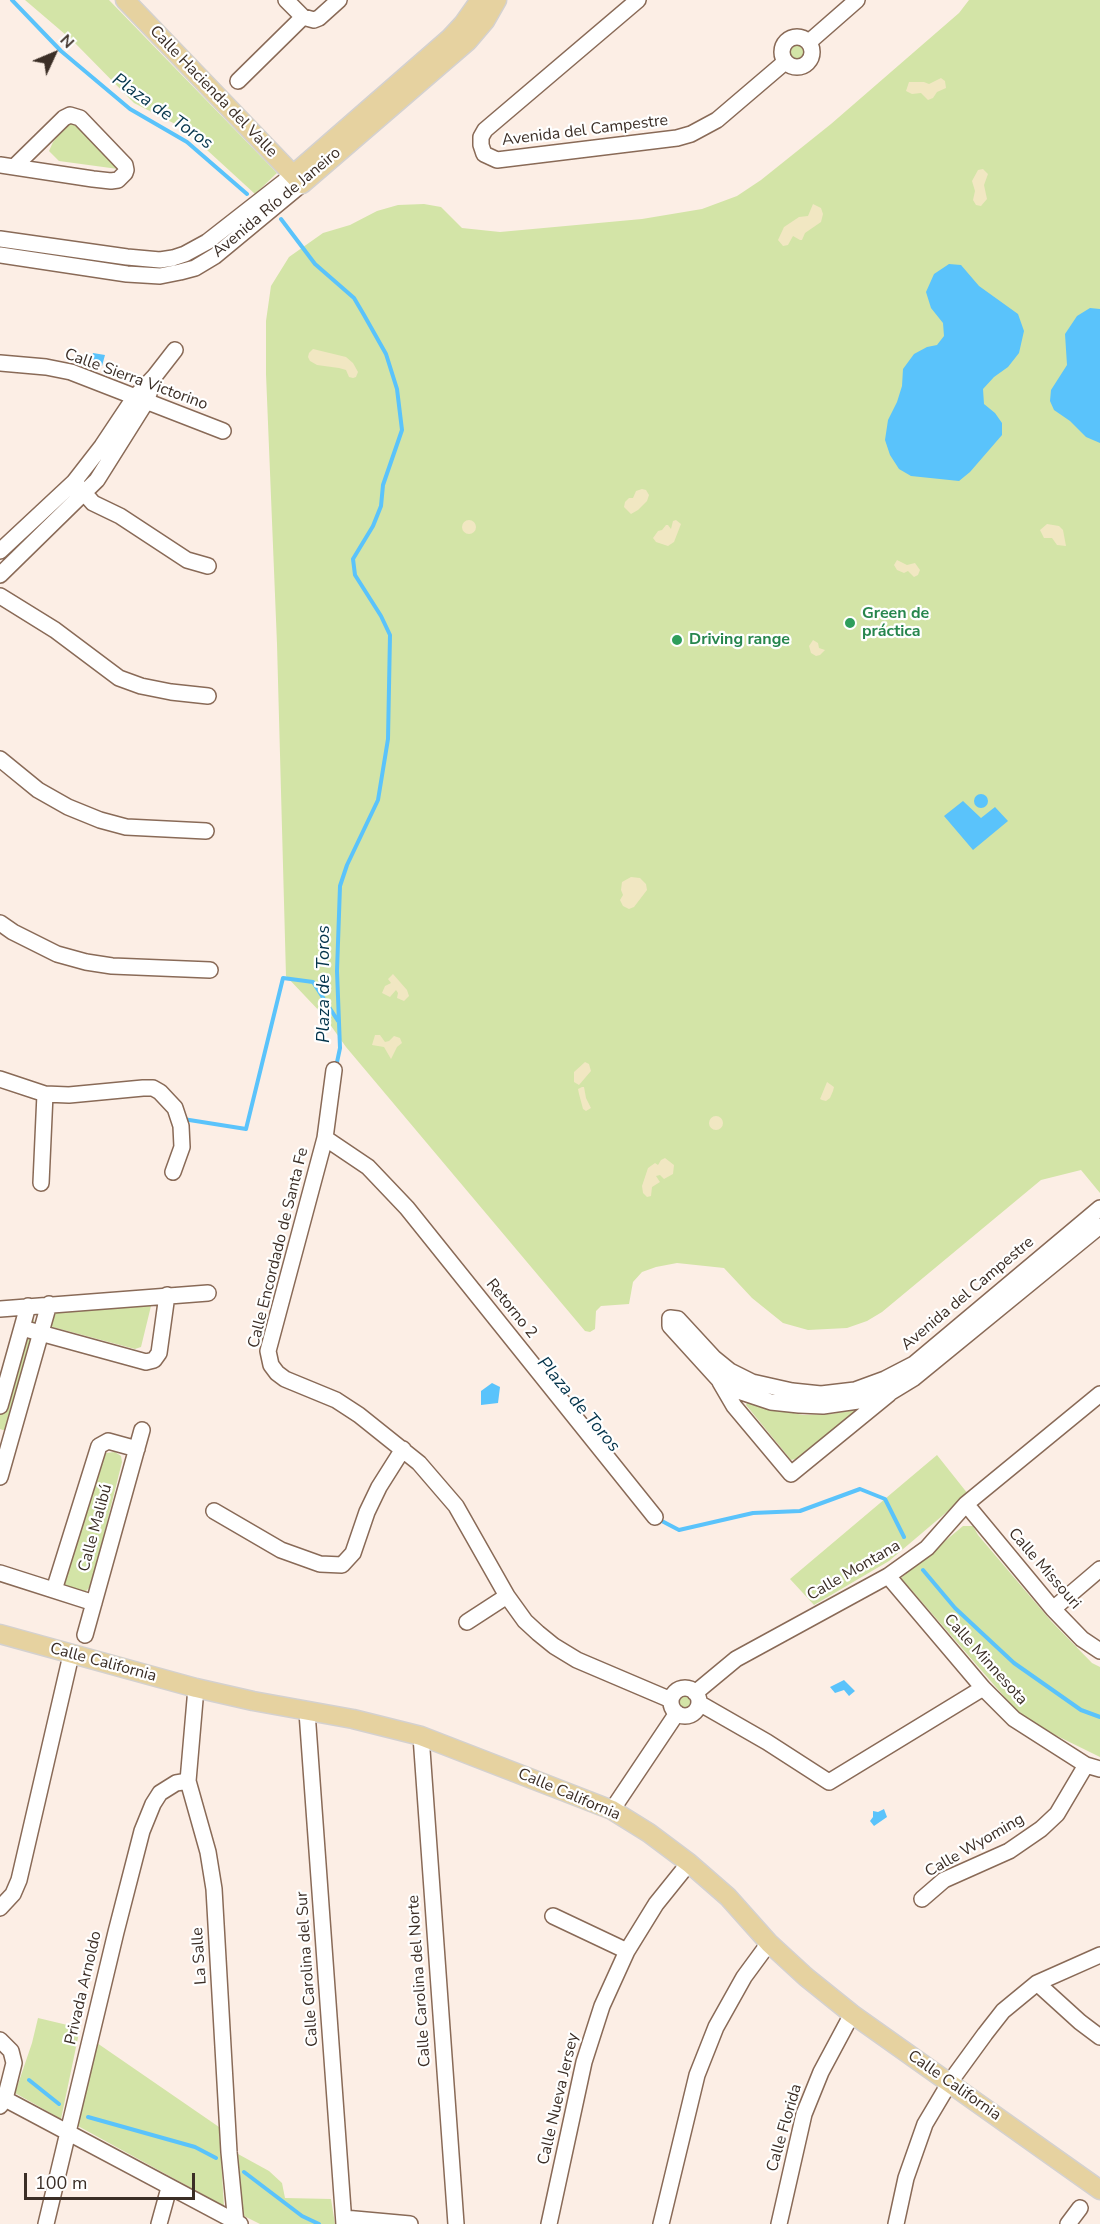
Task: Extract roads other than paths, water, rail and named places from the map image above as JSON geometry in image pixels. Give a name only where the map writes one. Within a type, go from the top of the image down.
[{"type":"main road","name":"Calle Hacienda del Valle","points":[[124,0],[298,179]]},
{"type":"main road","name":"Avenida Río de Janeiro","points":[[298,179],[450,38],[480,0]]},
{"type":"main road","name":"Avenida Río de Janeiro","points":[[298,179],[468,41],[485,21],[497,0]]},
{"type":"main road","name":"Calle California","points":[[0,1634],[196,1688],[307,1712],[352,1719],[421,1736],[612,1810],[649,1833],[688,1863],[728,1897],[769,1943],[852,2014],[1100,2190]]},
{"type":"street","points":[[285,0],[303,17],[314,20],[339,0]]},
{"type":"street","points":[[809,42],[857,0]]},
{"type":"street","name":"Avenida del Campestre","points":[[629,3],[485,130],[481,137],[484,153],[497,160],[677,138],[691,134],[717,120],[785,62]]},
{"type":"street","points":[[238,81],[303,17]]},
{"type":"street","points":[[801,37],[809,42],[812,51],[808,63],[796,68],[785,62],[782,53],[787,40],[801,37]]},
{"type":"street","points":[[70,115],[80,118],[125,165],[126,170],[122,177],[111,181],[7,166],[70,115]]},
{"type":"street","name":"Avenida Río de Janeiro","points":[[0,239],[128,257],[160,260],[173,258],[207,242],[298,179]]},
{"type":"street","name":"Avenida Río de Janeiro","points":[[0,255],[128,274],[160,276],[180,272],[195,268],[215,256],[298,179]]},
{"type":"street","points":[[0,575],[97,480],[140,400],[175,350]]},
{"type":"street","name":"Calle Sierra Victorino","points":[[0,363],[46,367],[70,372],[223,431]]},
{"type":"street","points":[[0,551],[74,482],[140,400]]},
{"type":"street","points":[[74,482],[93,503],[120,516],[187,560],[207,566]]},
{"type":"street","points":[[0,596],[55,630],[119,678],[141,686],[208,696]]},
{"type":"street","points":[[0,759],[38,790],[68,807],[100,820],[126,827],[206,831]]},
{"type":"street","points":[[0,923],[14,933],[57,954],[86,962],[112,966],[210,970]]},
{"type":"street","name":"Calle Encordado de Santa Fe","points":[[334,1070],[325,1138],[271,1339],[269,1357],[277,1373],[336,1400],[403,1449],[440,1485],[456,1506],[507,1596],[525,1621],[554,1646],[674,1706]]},
{"type":"street","points":[[0,1079],[45,1094],[69,1095],[153,1088],[175,1108],[181,1126],[182,1147],[172,1172]]},
{"type":"street","points":[[41,1183],[45,1094]]},
{"type":"street","name":"Retorno 2","points":[[325,1138],[368,1167],[407,1208],[654,1517]]},
{"type":"street","name":"Avenida del Campestre","points":[[1100,1208],[1056,1253],[915,1378],[891,1392],[791,1474],[734,1406],[720,1381],[670,1326],[670,1318],[678,1319],[714,1358],[730,1371],[752,1382],[822,1400],[885,1379],[914,1364],[1056,1253],[1100,1226]]},
{"type":"street","points":[[0,1309],[208,1293]]},
{"type":"street","points":[[22,1328],[146,1362],[154,1360],[159,1353],[167,1295]]},
{"type":"street","points":[[0,1477],[4,1447],[49,1304]]},
{"type":"street","points":[[0,1406],[28,1306]]},
{"type":"street","name":"Avenida del Campestre","points":[[714,1358],[720,1381],[735,1390],[771,1402],[858,1401],[891,1392]]},
{"type":"street","name":"Calle Montana","points":[[697,1698],[714,1676],[736,1659],[888,1576],[927,1548],[966,1504],[1100,1394]]},
{"type":"street","name":"Calle Malibú","points":[[86,1635],[142,1430]]},
{"type":"street","points":[[54,1590],[99,1446],[108,1441],[136,1449]]},
{"type":"street","points":[[214,1511],[281,1550],[320,1564],[342,1564],[351,1558],[367,1512],[379,1487],[403,1449]]},
{"type":"street","name":"Calle Missouri","points":[[966,1504],[1053,1609],[1082,1639],[1100,1651]]},
{"type":"street","points":[[1053,1609],[1100,1569]]},
{"type":"street","points":[[0,1572],[94,1603]]},
{"type":"street","name":"Calle Minnesota","points":[[888,1576],[983,1688],[1014,1719],[1093,1767]]},
{"type":"street","points":[[467,1622],[507,1596]]},
{"type":"street","points":[[0,1908],[12,1894],[19,1880],[71,1655]]},
{"type":"street","name":"La Salle","points":[[196,1688],[188,1781],[208,1851],[214,1889],[229,2152],[237,2223]]},
{"type":"street","points":[[612,1810],[674,1706],[679,1689],[688,1688],[697,1698],[829,1782],[983,1688]]},
{"type":"street","points":[[674,1706],[686,1716],[691,1714],[697,1698]]},
{"type":"street","name":"Calle Carolina del Sur","points":[[307,1712],[344,2221]]},
{"type":"street","name":"Calle Carolina del Norte","points":[[421,1736],[456,2224]]},
{"type":"street","name":"Calle Wyoming","points":[[922,1899],[944,1880],[1010,1851],[1041,1829],[1057,1814],[1093,1767]]},
{"type":"street","name":"Privada Arnoldo","points":[[46,2224],[142,1831],[160,1793],[176,1783],[188,1781]]},
{"type":"street","name":"Calle Nueva Jersey","points":[[549,2224],[584,2062],[602,2006],[627,1952],[656,1904],[688,1863]]},
{"type":"street","points":[[553,1916],[627,1952]]},
{"type":"street","points":[[661,2224],[697,2075],[716,2027],[744,1977],[769,1943]]},
{"type":"street","points":[[896,2224],[906,2178],[925,2124],[950,2082],[1003,2011],[1037,1983],[1100,1955]]},
{"type":"street","points":[[1037,1983],[1100,2037]]},
{"type":"street","name":"Calle Florida","points":[[779,2224],[804,2114],[821,2072],[852,2014]]},
{"type":"street","points":[[0,2040],[11,2051],[14,2063],[3,2102],[69,2133],[237,2223]]},
{"type":"street","points":[[159,2224],[169,2188]]},
{"type":"street","points":[[1068,2224],[1080,2208]]},
{"type":"street","points":[[344,2221],[410,2224]]},
{"type":"water","points":[[949,264],[961,265],[979,286],[1018,314],[1024,331],[1019,353],[1008,367],[983,389],[984,404],[1002,423],[1002,435],[970,472],[959,481],[911,476],[899,469],[890,455],[885,440],[888,420],[902,386],[903,369],[914,354],[937,345],[944,336],[943,323],[931,308],[926,292],[934,274]]},
{"type":"water","points":[[1090,308],[1100,309],[1100,443],[1086,437],[1070,421],[1054,410],[1050,401],[1051,390],[1067,365],[1065,334],[1077,316]]},
{"type":"water","points":[[93,353],[105,355],[102,366],[90,363]]},
{"type":"water","points":[[981,794],[986,796],[988,801],[986,806],[981,808],[976,806],[974,801],[976,796]]},
{"type":"water","points":[[963,801],[981,818],[995,807],[1008,821],[973,850],[944,816]]},
{"type":"water","points":[[492,1383],[500,1387],[498,1403],[481,1405],[481,1391]]},
{"type":"water","points":[[844,1680],[855,1691],[849,1696],[844,1690],[835,1693],[830,1687]]},
{"type":"water","points":[[884,1809],[887,1817],[874,1826],[870,1821],[873,1811],[878,1812]]},
{"type":"waterway","name":"Plaza de Toros","points":[[12,0],[61,51],[130,109],[187,142],[247,194]]},
{"type":"waterway","name":"Plaza de Toros","points":[[281,219],[315,264],[354,298],[364,315],[386,354],[397,389],[402,430],[383,485],[381,506],[373,526],[353,559],[355,575],[390,635],[388,739],[378,800],[347,865],[340,886],[337,971],[340,1048],[336,1067]]},
{"type":"waterway","points":[[183,1119],[246,1129],[283,978],[313,982],[338,1021]]},
{"type":"waterway","name":"Plaza de Toros","points":[[658,1519],[679,1530],[753,1513],[800,1511],[860,1489],[885,1499],[904,1537]]},
{"type":"waterway","name":"Plaza de Toros","points":[[923,1570],[955,1608],[1014,1663],[1081,1710],[1100,1717]]},
{"type":"waterway","points":[[29,2080],[59,2104]]},
{"type":"waterway","points":[[88,2117],[195,2147],[216,2158]]},
{"type":"waterway","points":[[244,2172],[302,2216],[319,2224]]},
{"type":"place","name":"Green de práctica","points":[[850,623]]},
{"type":"place","name":"Driving range","points":[[677,640]]}]
